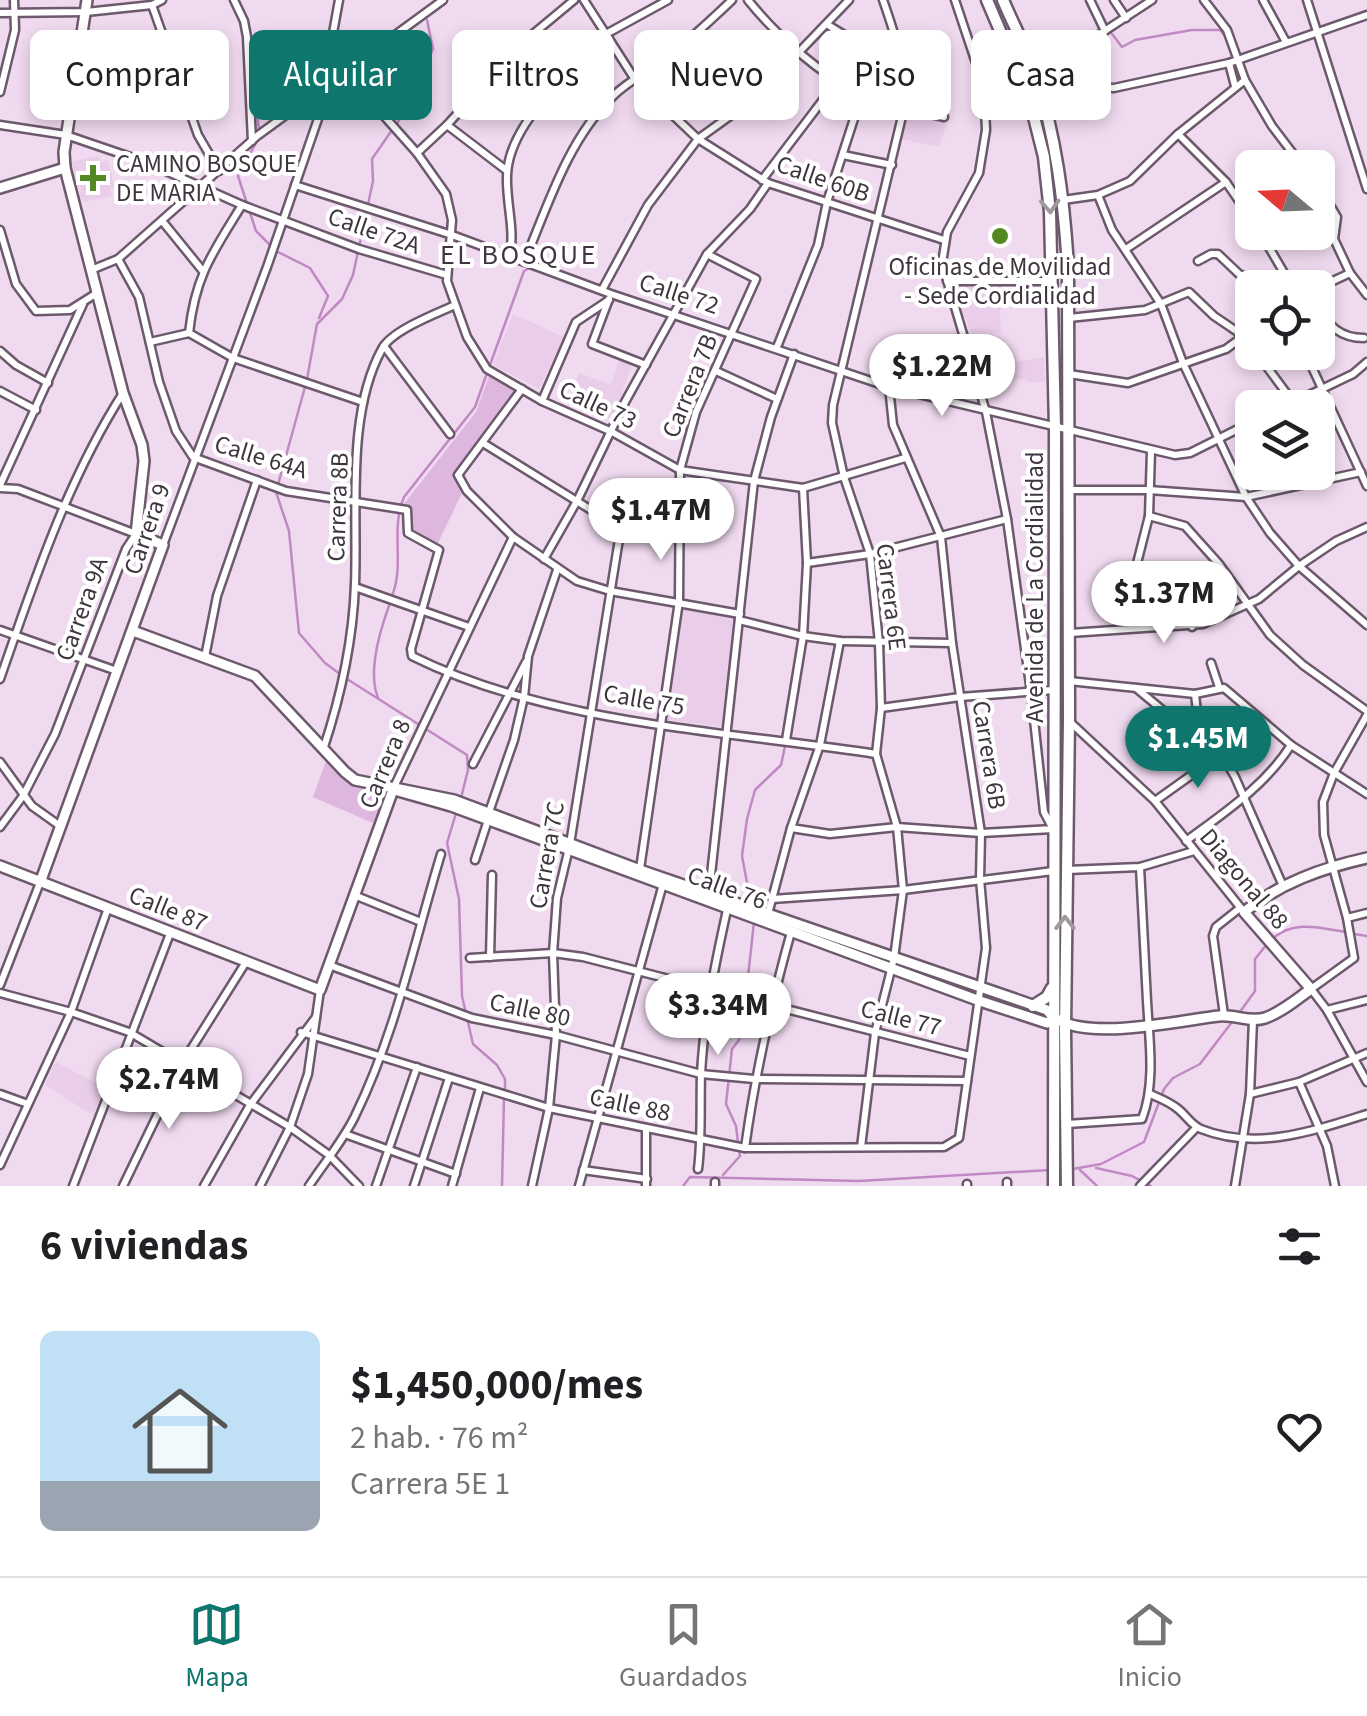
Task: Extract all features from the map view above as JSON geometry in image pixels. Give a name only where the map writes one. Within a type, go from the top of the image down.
[{"type":"main road","name":"Avenida de La Cordialidad","points":[[988,0],[1022,77],[1038,129],[1049,186],[1061,430],[1068,490],[1066,870],[1059,1021],[1060,1160],[1067,1182]]},
{"type":"main road","name":"Avenida de La Cordialidad","points":[[1003,0],[1016,30]]},
{"type":"main road","name":"Avenida de La Cordialidad","points":[[1047,120],[1064,200],[1069,318],[1061,430],[1053,829],[1053,987],[1066,1124],[1054,1181]]},
{"type":"main road","points":[[1033,1006],[1047,997],[1053,987]]},
{"type":"street","points":[[0,92],[12,48],[14,0]]},
{"type":"street","name":"Carrera 9A","points":[[0,827],[23,796],[55,734],[126,549],[136,534],[143,453],[122,393],[64,168],[88,0]]},
{"type":"street","points":[[234,0],[244,21],[252,142]]},
{"type":"street","name":"Carrera 9","points":[[334,30],[339,0]]},
{"type":"street","points":[[416,153],[447,126],[520,44],[574,0]]},
{"type":"street","name":"Calle 60B","points":[[584,0],[603,30]]},
{"type":"street","points":[[613,30],[668,0]]},
{"type":"street","points":[[698,30],[732,0]]},
{"type":"street","points":[[748,0],[777,32],[819,65]]},
{"type":"street","points":[[602,290],[648,205],[698,139],[755,98],[849,0]]},
{"type":"street","name":"Carrera 6E","points":[[883,0],[893,30]]},
{"type":"street","points":[[792,828],[830,834],[896,826],[981,832],[1053,829],[1044,812],[1007,519],[986,412],[942,262],[944,240],[979,173],[986,130],[984,86],[955,0]]},
{"type":"street","points":[[1090,0],[1105,30]]},
{"type":"street","points":[[1114,0],[1126,18]]},
{"type":"street","points":[[1107,30],[1152,0]]},
{"type":"street","points":[[1204,0],[1227,30],[1245,80],[1290,150]]},
{"type":"street","points":[[1263,0],[1286,42]]},
{"type":"street","points":[[1307,0],[1367,188]]},
{"type":"street","points":[[0,14],[86,12],[158,1],[198,135],[219,171]]},
{"type":"street","points":[[401,30],[440,1]]},
{"type":"street","points":[[1111,88],[1239,61],[1316,30],[1367,15]]},
{"type":"street","points":[[828,25],[835,30]]},
{"type":"street","name":"Calle 60B","points":[[614,47],[634,78]]},
{"type":"street","points":[[1229,63],[1235,86]]},
{"type":"street","points":[[525,260],[556,184],[589,124],[610,98],[634,78]]},
{"type":"street","points":[[1064,200],[1098,195],[1130,181],[1178,134],[1245,80]]},
{"type":"street","points":[[544,560],[707,254],[750,209],[819,107]]},
{"type":"street","points":[[90,270],[118,259],[282,120]]},
{"type":"street","name":"Carrera 9","points":[[0,989],[317,120]]},
{"type":"street","points":[[387,120],[448,198],[452,235],[447,278]]},
{"type":"street","points":[[510,255],[507,170],[531,120]]},
{"type":"street","name":"Calle 60B","points":[[678,120],[698,139],[765,182],[944,240]]},
{"type":"street","points":[[777,347],[818,245],[854,120]]},
{"type":"street","name":"Carrera 6E","points":[[861,1147],[875,1033],[892,963],[903,890],[896,826],[876,754],[881,708],[870,554],[844,477],[832,423],[840,370],[901,120]]},
{"type":"street","name":"Calle 72A","points":[[0,126],[66,135],[148,163],[200,188],[361,250],[447,278]]},
{"type":"street","points":[[447,126],[507,170]]},
{"type":"street","points":[[1178,134],[1235,195]]},
{"type":"street","points":[[843,155],[892,165]]},
{"type":"street","points":[[0,188],[64,168]]},
{"type":"street","points":[[1126,249],[1226,182]]},
{"type":"street","name":"Calle 72","points":[[294,186],[452,235],[602,290],[610,297],[676,313],[889,387],[1061,430],[1117,439],[1150,451]]},
{"type":"street","points":[[1098,195],[1112,230],[1161,304],[1183,363],[1246,497],[1299,566],[1367,624]]},
{"type":"street","points":[[189,334],[193,296],[202,270],[247,206]]},
{"type":"street","points":[[163,222],[202,270]]},
{"type":"street","points":[[0,230],[16,284],[36,311],[50,313],[83,304],[97,293]]},
{"type":"street","points":[[1335,239],[1350,274],[1367,295]]},
{"type":"street","name":"Carrera 7B","points":[[640,870],[679,601],[680,470],[696,412],[756,279],[707,254]]},
{"type":"street","points":[[1198,262],[1218,254],[1235,270]]},
{"type":"street","name":"Calle 64A","points":[[118,259],[138,297],[176,431],[193,457],[286,491],[402,508],[408,534],[439,550],[422,610]]},
{"type":"street","points":[[1335,281],[1350,274]]},
{"type":"street","name":"Calle 73","points":[[447,278],[467,337],[488,369],[542,401],[612,432],[680,470],[803,488],[906,458]]},
{"type":"street","points":[[948,282],[1053,281]]},
{"type":"street","points":[[1069,318],[1128,313],[1189,292],[1235,331]]},
{"type":"street","points":[[610,297],[592,344],[646,365]]},
{"type":"street","points":[[542,401],[576,322],[610,297]]},
{"type":"street","points":[[83,304],[0,486],[64,505],[163,544]]},
{"type":"street","points":[[450,434],[383,345],[418,322],[454,306]]},
{"type":"street","points":[[1335,330],[1366,338]]},
{"type":"street","points":[[150,342],[189,334],[232,358],[363,402]]},
{"type":"street","points":[[1068,374],[1128,383],[1235,344]]},
{"type":"street","name":"Carrera 8B","points":[[323,750],[346,670],[355,587],[363,402],[383,345]]},
{"type":"street","points":[[709,893],[754,482],[794,354]]},
{"type":"street","points":[[2,358],[48,382]]},
{"type":"street","points":[[1313,370],[1322,390],[1367,362]]},
{"type":"street","points":[[716,372],[777,399]]},
{"type":"street","name":"Carrera 6B","points":[[889,387],[893,426],[941,537],[952,643],[981,832],[980,879],[986,948],[959,1138]]},
{"type":"street","points":[[522,390],[458,477],[513,536],[557,570],[610,591],[679,601],[803,636],[879,643],[952,643]]},
{"type":"street","points":[[0,391],[36,410]]},
{"type":"street","points":[[0,679],[64,505],[97,433],[122,393]]},
{"type":"street","points":[[1335,417],[1367,486]]},
{"type":"street","points":[[1192,627],[1186,606],[1132,579],[1149,516],[1150,451],[1175,455],[1190,452],[1235,430]]},
{"type":"street","points":[[483,443],[577,500]]},
{"type":"street","points":[[1068,490],[1149,490],[1246,497],[1361,472]]},
{"type":"street","points":[[205,657],[217,596],[257,480]]},
{"type":"street","points":[[786,740],[803,636],[807,563],[803,488]]},
{"type":"street","name":"Carrera 7C","points":[[532,1186],[548,1108],[556,1035],[553,953],[557,898],[569,848],[620,532],[617,526],[577,500]]},
{"type":"street","points":[[1149,516],[1185,526],[1270,635],[1367,713],[1334,772],[1324,802],[1324,834],[1354,958],[1311,989],[1253,1018],[1250,1094],[1236,1186]]},
{"type":"street","points":[[807,563],[870,554],[1007,519]]},
{"type":"street","points":[[1068,633],[1192,627],[1258,599],[1336,541],[1367,527]]},
{"type":"street","name":"Carrera 8","points":[[260,1186],[290,1127],[308,1074],[320,990],[391,787],[513,536]]},
{"type":"street","points":[[474,764],[528,656],[557,570]]},
{"type":"street","points":[[355,587],[470,627]]},
{"type":"street","name":"Calle 75","points":[[422,610],[412,656],[446,674],[510,694],[661,726],[876,754]]},
{"type":"street","points":[[0,630],[118,671]]},
{"type":"street","name":"Calle 76","points":[[133,631],[260,679],[323,750],[356,780],[453,803],[727,910],[892,963]]},
{"type":"street","points":[[768,914],[820,745],[840,640]]},
{"type":"street","points":[[475,860],[514,740],[528,656]]},
{"type":"street","points":[[1211,663],[1219,688]]},
{"type":"street","points":[[1068,681],[1195,694],[1219,688],[1228,690],[1290,744],[1367,794]]},
{"type":"street","points":[[1135,687],[1166,713]]},
{"type":"street","points":[[881,708],[1055,690]]},
{"type":"street","points":[[1195,694],[1197,712],[1244,797],[1283,886]]},
{"type":"street","name":"Diagonal 88","points":[[1068,720],[1156,801],[1327,1010],[1367,1082]]},
{"type":"street","points":[[1186,842],[1244,797],[1280,762],[1290,744]]},
{"type":"street","points":[[1156,801],[1221,754]]},
{"type":"street","points":[[0,762],[32,806],[61,826]]},
{"type":"street","name":"Calle 76","points":[[569,848],[768,914],[1046,1023],[1149,1028],[1227,1016],[1253,1018]]},
{"type":"street","points":[[1066,870],[1140,867],[1194,851]]},
{"type":"street","points":[[309,1186],[344,1134],[381,1057],[404,992],[441,854]]},
{"type":"street","points":[[1227,1016],[1216,973],[1216,927],[1283,886],[1367,858]]},
{"type":"street","name":"Calle 87","points":[[0,866],[320,990]]},
{"type":"street","points":[[1066,1124],[1142,1119],[1150,1094],[1140,867]]},
{"type":"street","points":[[772,899],[903,890],[1053,870]]},
{"type":"street","points":[[490,956],[492,875]]},
{"type":"street","points":[[578,1186],[663,882]]},
{"type":"street","points":[[354,895],[421,922]]},
{"type":"street","points":[[0,1165],[71,1012],[109,906]]},
{"type":"street","points":[[698,1169],[709,989],[727,910]]},
{"type":"street","points":[[1347,918],[1367,913]]},
{"type":"street","points":[[73,1186],[171,931]]},
{"type":"street","points":[[745,1148],[754,1079],[791,932]]},
{"type":"street","name":"Calle 77","points":[[470,958],[553,953],[636,970],[971,1056]]},
{"type":"street","points":[[122,1186],[183,1062],[246,962]]},
{"type":"street","name":"Calle 80","points":[[329,964],[472,1018],[556,1035],[701,1074],[754,1079],[967,1081]]},
{"type":"street","points":[[0,989],[130,1032],[290,1127],[329,1154],[359,1186]]},
{"type":"street","name":"Calle 76","points":[[981,996],[1046,1010],[1059,1021]]},
{"type":"street","points":[[1327,1010],[1367,1000]]},
{"type":"street","points":[[204,1186],[250,1104],[301,1032],[317,1016]]},
{"type":"street","name":"Calle 88","points":[[301,1032],[548,1108],[745,1148],[944,1146],[959,1138]]},
{"type":"street","points":[[1250,1094],[1298,1082],[1367,1054]]},
{"type":"street","points":[[376,1186],[417,1067]]},
{"type":"street","points":[[414,1186],[449,1078]]},
{"type":"street","points":[[1298,1082],[1320,1128],[1335,1186]]},
{"type":"street","points":[[452,1186],[480,1088]]},
{"type":"street","points":[[0,1094],[28,1104]]},
{"type":"street","points":[[1150,1094],[1196,1128],[1243,1140],[1320,1128],[1367,1114]]},
{"type":"street","points":[[583,1170],[647,1182],[646,1128]]},
{"type":"street","points":[[1143,1182],[1196,1128]]},
{"type":"street","points":[[344,1134],[456,1174]]},
{"type":"shaded area","points":[[905,120],[948,120],[939,147],[901,139]]},
{"type":"shaded area","name":"CAMINO BOSQUE DE MARIA","points":[[99,156],[101,162],[108,160],[112,196],[84,202],[82,198],[74,199],[73,195],[81,192],[79,182],[74,183],[70,162]]},
{"type":"shaded area","points":[[953,286],[999,287],[1001,333],[971,332]]},
{"type":"shaded area","points":[[513,314],[564,337],[539,389],[493,365]]},
{"type":"shaded area","points":[[1044,357],[1045,382],[986,380],[985,367]]},
{"type":"shaded area","points":[[619,361],[632,365],[612,420],[568,403],[579,373],[611,385]]},
{"type":"shaded area","points":[[489,376],[517,391],[454,476],[463,491],[437,545],[411,533],[410,512],[403,505],[476,412]]},
{"type":"shaded area","points":[[684,604],[733,617],[723,727],[667,720]]},
{"type":"shaded area","points":[[326,761],[355,780],[387,793],[375,824],[313,797]]},
{"type":"shaded area","points":[[56,1062],[109,1090],[96,1117],[45,1085]]},
{"type":"waterway","points":[[397,124],[433,49],[427,20]]},
{"type":"waterway","points":[[1111,33],[1122,47],[1135,40],[1192,30],[1220,30],[1226,37]]},
{"type":"waterway","points":[[258,120],[259,129]]},
{"type":"waterway","points":[[307,379],[317,324],[342,299],[353,275],[373,181],[372,159],[392,130]]},
{"type":"waterway","points":[[259,137],[238,176],[256,231],[276,251],[310,268],[328,296],[319,318]]},
{"type":"waterway","points":[[490,365],[524,271],[530,268]]},
{"type":"waterway","points":[[392,596],[397,572],[398,521],[404,497],[475,407],[487,373]]},
{"type":"waterway","points":[[305,387],[276,492],[289,531],[299,633],[340,674]]},
{"type":"waterway","points":[[378,698],[374,663],[390,603]]},
{"type":"waterway","points":[[347,679],[467,755],[468,770],[461,798]]},
{"type":"waterway","points":[[1166,710],[1196,718]]},
{"type":"waterway","points":[[751,904],[742,856],[747,819],[755,790],[781,765],[786,742]]},
{"type":"waterway","points":[[457,810],[447,843],[459,899],[462,996],[473,1044],[497,1065],[505,1079],[505,1090]]},
{"type":"waterway","points":[[738,1142],[726,1104],[732,1049],[739,1040],[745,1004],[754,922]]},
{"type":"waterway","points":[[1273,938],[1299,927],[1346,932]]},
{"type":"waterway","points":[[1354,934],[1367,936]]},
{"type":"waterway","points":[[1237,1016],[1255,991],[1255,959],[1267,944]]},
{"type":"waterway","points":[[1073,1169],[1101,1164],[1144,1142],[1164,1089],[1173,1078],[1200,1064],[1232,1022]]},
{"type":"waterway","points":[[502,1186],[504,1098]]},
{"type":"waterway","points":[[723,1175],[740,1156],[739,1150]]},
{"type":"waterway","points":[[1096,1168],[1132,1176],[1151,1186]]},
{"type":"waterway","points":[[683,1186],[690,1177],[859,1181],[1050,1170]]},
{"type":"waterway","points":[[1080,1170],[1097,1186]]},
{"type":"place","name":"CAMINO BOSQUE DE MARIA","points":[[93,178]]},
{"type":"place","name":"Oficinas de Movilidad - Sede Cordialidad","points":[[1000,236]]},
{"type":"district","name":"EL BOSQUE","points":[[519,255]]}]
